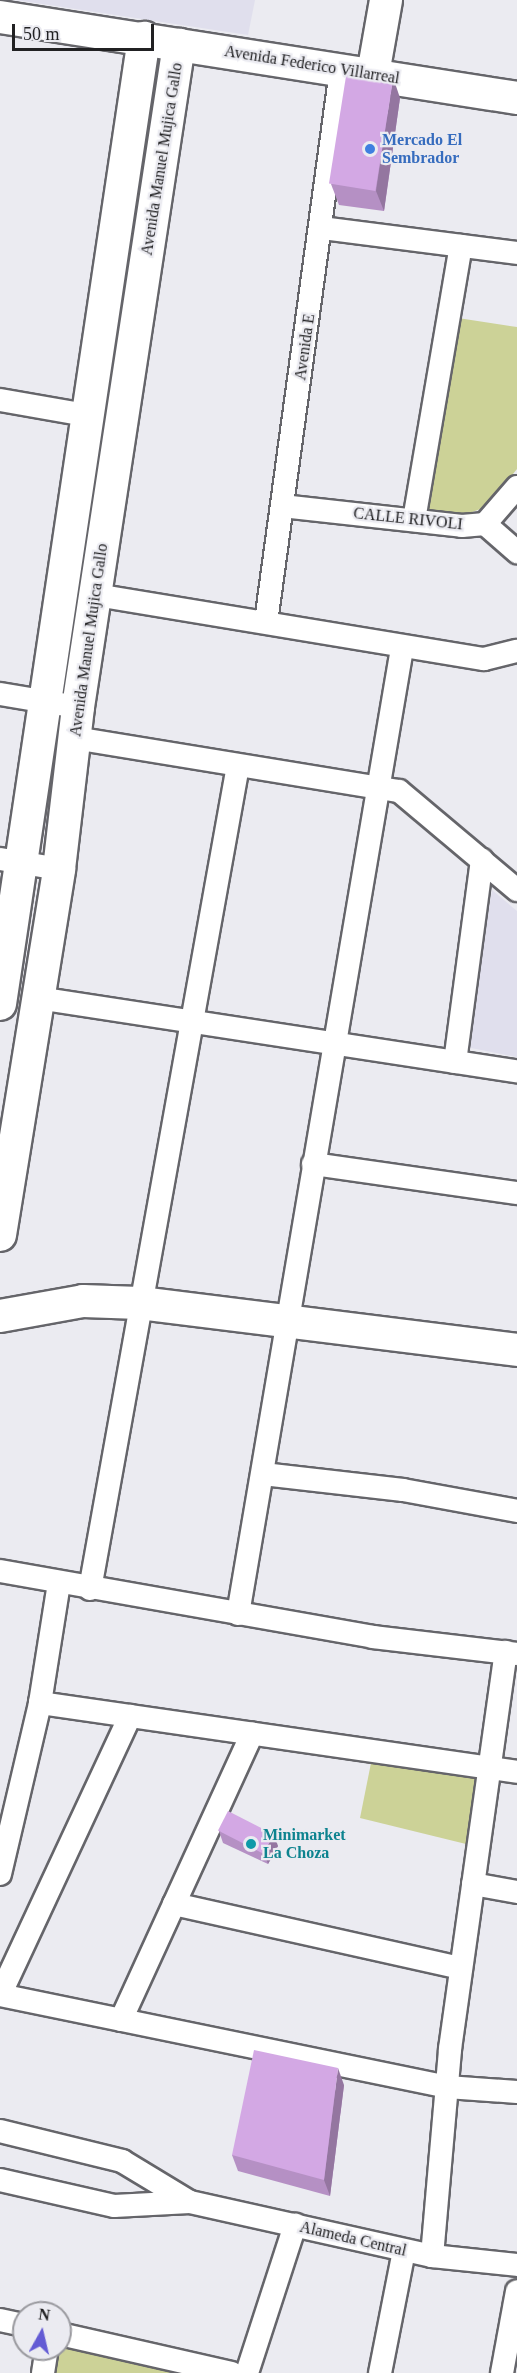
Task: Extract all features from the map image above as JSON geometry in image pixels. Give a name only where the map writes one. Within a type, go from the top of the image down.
[{"type":"street","points":[[373,74],[386,0]]},
{"type":"street","name":"Avenida Federico Villarreal","points":[[0,17],[517,98]]},
{"type":"street","points":[[0,1004],[11,861],[44,701],[144,38]]},
{"type":"street","name":"Avenida Manuel Mujica Gallo","points":[[0,1235],[59,869],[78,707],[179,45]]},
{"type":"street","name":"Avenida E","points":[[266,622],[322,228],[341,71]]},
{"type":"street","points":[[322,228],[517,253]]},
{"type":"street","points":[[414,520],[461,246]]},
{"type":"street","points":[[0,400],[86,415]]},
{"type":"street","name":"CALLE RIVOLI","points":[[282,506],[462,526],[484,524],[517,487]]},
{"type":"street","points":[[484,524],[517,552]]},
{"type":"street","points":[[96,595],[266,622],[402,648],[484,659],[517,651]]},
{"type":"street","points":[[238,1614],[402,648]]},
{"type":"street","points":[[0,694],[78,707]]},
{"type":"street","points":[[74,738],[380,788],[409,797],[517,890]]},
{"type":"street","points":[[90,1588],[237,766]]},
{"type":"street","points":[[455,1062],[482,860]]},
{"type":"street","points":[[11,861],[59,869]]},
{"type":"street","points":[[38,998],[334,1045],[517,1071]]},
{"type":"street","points":[[313,1164],[517,1193]]},
{"type":"street","points":[[0,1316],[83,1301],[140,1302],[287,1324],[517,1350]]},
{"type":"street","points":[[263,1474],[403,1491],[517,1511]]},
{"type":"street","points":[[0,1571],[373,1637],[511,1653],[489,1768],[461,1968],[447,2087],[432,2256]]},
{"type":"street","points":[[0,1874],[8,1806],[40,1703],[59,1583]]},
{"type":"street","points":[[40,1703],[517,1772]]},
{"type":"street","points":[[130,1716],[0,1995],[447,2087],[517,2092]]},
{"type":"street","points":[[121,2020],[252,1734]]},
{"type":"street","points":[[473,1884],[517,1892]]},
{"type":"street","points":[[174,1904],[461,1968]]},
{"type":"street","name":"Alameda Central","points":[[0,2131],[122,2161],[190,2202]]},
{"type":"street","name":"Alameda Central","points":[[0,2180],[114,2206],[190,2202],[404,2251],[517,2265]]},
{"type":"street","points":[[247,2373],[295,2225]]},
{"type":"street","points":[[380,2373],[404,2251]]},
{"type":"street","points":[[502,2373],[517,2291]]},
{"type":"street","points":[[72,2337],[232,2373]]},
{"type":"shaded area","points":[[16,0],[255,0],[248,35]]},
{"type":"shaded area","points":[[492,890],[517,911],[517,1057],[466,1047]]},
{"type":"green space","points":[[458,318],[517,327],[517,469],[486,507],[461,516],[425,511]]},
{"type":"green space","points":[[372,1758],[479,1774],[466,1844],[360,1818]]},
{"type":"green space","points":[[72,2346],[180,2373],[53,2373],[56,2361],[72,2361]]},
{"type":"building","name":"Mercado El Sembrador","points":[[347,70],[393,77],[375,191],[329,184]]},
{"type":"building","points":[[228,1811],[273,1834],[263,1854],[218,1831]]},
{"type":"building","points":[[254,2050],[338,2068],[324,2180],[232,2155]]},
{"type":"place","name":"Mercado El Sembrador","points":[[370,149]]},
{"type":"place","name":"Minimarket La Choza","points":[[251,1844]]}]
